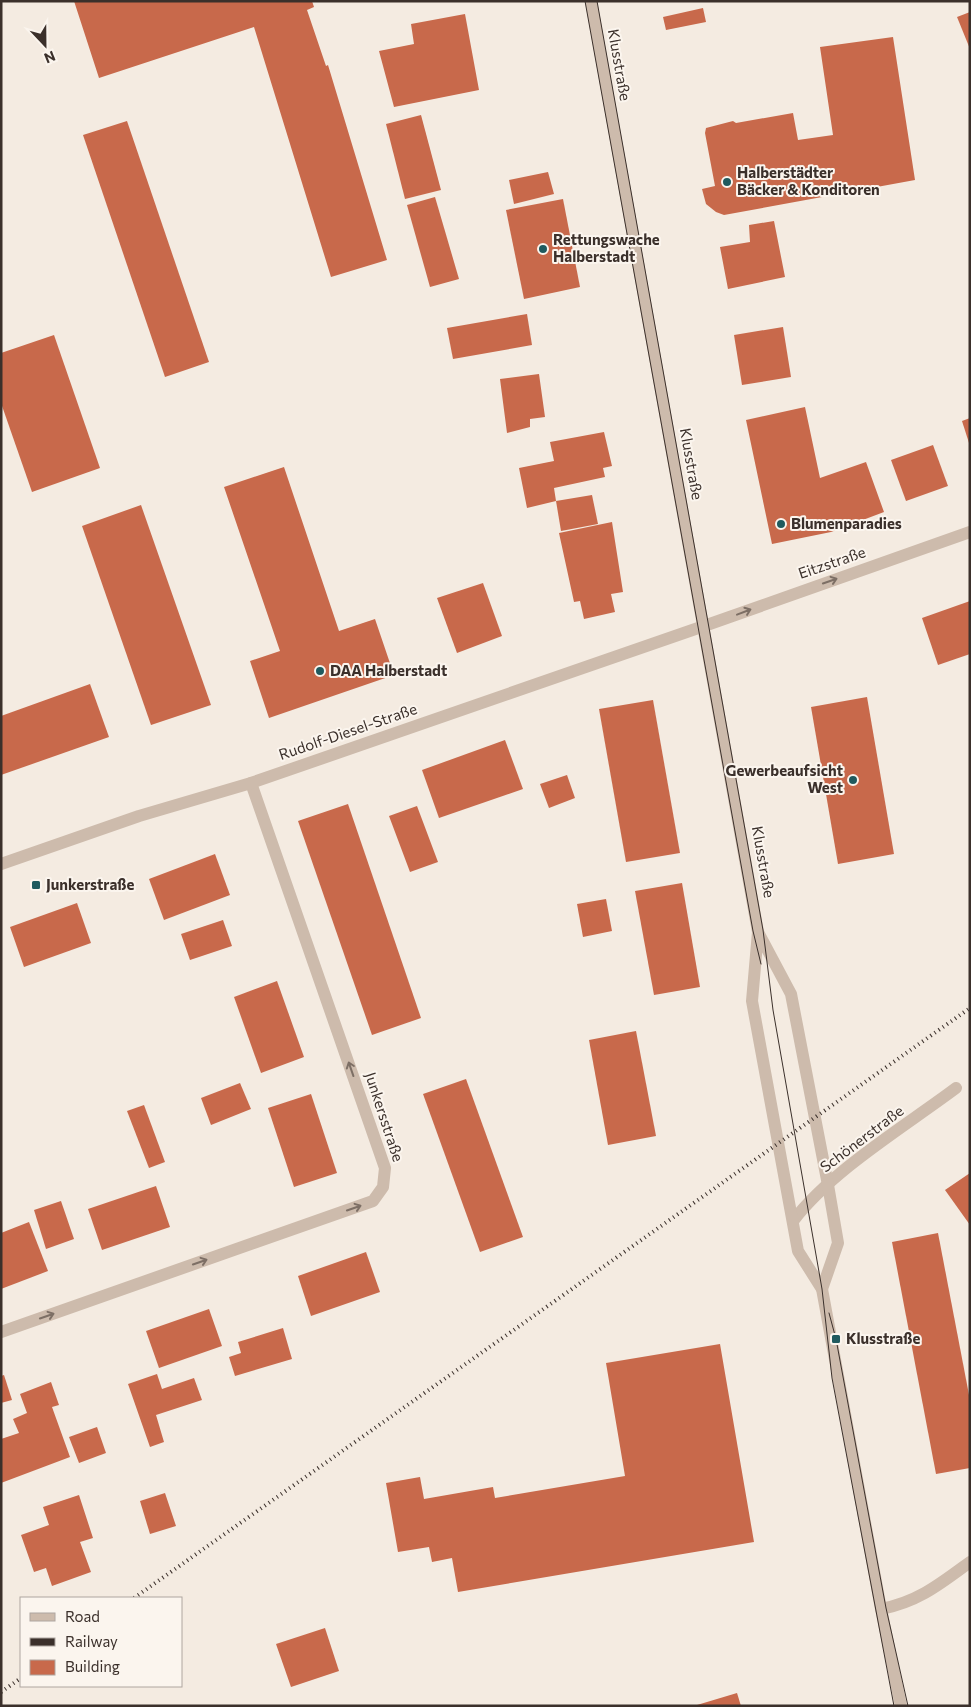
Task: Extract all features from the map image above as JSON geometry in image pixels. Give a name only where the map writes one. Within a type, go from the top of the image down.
[{"type":"street","name":"Klusstraße","points":[[591,1],[758,932],[752,1001],[798,1251],[822,1289],[881,1609],[901,1706]]},
{"type":"street","name":"Eitzstraße","points":[[704,626],[970,532]]},
{"type":"street","name":"Rudolf-Diesel-Straße","points":[[1,864],[139,816],[251,783],[704,626]]},
{"type":"street","name":"Junkersstraße","points":[[1,1332],[374,1201],[384,1187],[385,1168],[251,783]]},
{"type":"street","name":"Klusstraße","points":[[758,932],[791,994],[828,1185],[838,1243],[822,1289]]},
{"type":"street","name":"Schönerstraße","points":[[793,1221],[807,1203],[828,1185],[956,1088]]},
{"type":"street","points":[[881,1609],[907,1603],[927,1594],[970,1562]]},
{"type":"building","points":[[74,1],[312,1],[314,7],[307,10],[326,66],[328,65],[387,260],[331,277],[254,27],[99,78]]},
{"type":"building","points":[[703,8],[706,22],[666,30],[663,17]]},
{"type":"building","points":[[970,12],[970,49],[957,17]]},
{"type":"building","points":[[465,14],[479,90],[394,107],[379,51],[414,44],[411,24]]},
{"type":"building","points":[[893,37],[915,180],[724,215],[716,212],[706,204],[702,189],[715,186],[705,133],[706,128],[733,121],[736,123],[793,113],[798,140],[833,135],[820,47]]},
{"type":"building","points":[[421,115],[441,190],[405,199],[386,124]]},
{"type":"building","points":[[127,121],[209,362],[165,377],[83,135]]},
{"type":"building","points":[[548,172],[554,194],[514,204],[509,180]]},
{"type":"building","points":[[435,197],[459,279],[430,287],[407,205]]},
{"type":"building","name":"Rettungswache Halberstadt","points":[[563,199],[580,287],[524,299],[506,210]]},
{"type":"building","points":[[774,221],[785,277],[728,289],[720,247],[750,242],[749,225]]},
{"type":"building","points":[[527,314],[532,345],[453,359],[447,328]]},
{"type":"building","points":[[783,327],[791,377],[742,385],[734,335]]},
{"type":"building","points":[[54,335],[100,468],[32,492],[1,403],[1,353]]},
{"type":"building","points":[[539,374],[545,417],[530,419],[530,427],[507,433],[500,379]]},
{"type":"building","points":[[805,407],[820,478],[866,462],[884,512],[831,532],[772,544],[746,420]]},
{"type":"building","points":[[970,418],[970,443],[969,443],[962,421]]},
{"type":"building","points":[[604,432],[612,466],[603,468],[605,477],[554,488],[556,501],[527,508],[519,468],[554,461],[550,442]]},
{"type":"building","points":[[933,445],[948,486],[906,501],[891,460]]},
{"type":"building","points":[[284,467],[339,631],[375,619],[394,675],[269,718],[250,661],[280,651],[224,487]]},
{"type":"building","points":[[592,495],[598,524],[561,531],[556,501]]},
{"type":"building","points":[[141,505],[211,705],[151,725],[82,526]]},
{"type":"building","points":[[612,522],[623,592],[611,594],[615,612],[584,619],[580,601],[574,602],[559,533]]},
{"type":"building","points":[[483,583],[502,636],[457,653],[437,598]]},
{"type":"building","points":[[970,601],[970,654],[938,665],[922,618]]},
{"type":"building","points":[[90,684],[109,737],[1,775],[1,716]]},
{"type":"building","name":"Gewerbeaufsicht West","points":[[867,697],[894,854],[838,864],[811,707]]},
{"type":"building","points":[[653,700],[680,853],[626,862],[599,709]]},
{"type":"building","points":[[505,740],[523,789],[439,818],[422,770]]},
{"type":"building","points":[[567,775],[575,798],[549,808],[540,784]]},
{"type":"building","points":[[348,804],[421,1018],[372,1035],[298,821]]},
{"type":"building","points":[[417,806],[438,862],[410,872],[389,816]]},
{"type":"building","points":[[215,854],[230,895],[164,920],[149,879]]},
{"type":"building","points":[[682,883],[700,987],[654,995],[635,891]]},
{"type":"building","points":[[606,899],[612,931],[583,937],[577,904]]},
{"type":"building","points":[[77,903],[91,943],[24,967],[10,927]]},
{"type":"building","points":[[223,920],[232,946],[190,960],[181,934]]},
{"type":"building","points":[[277,981],[304,1057],[261,1073],[234,997]]},
{"type":"building","points":[[636,1031],[656,1136],[608,1145],[589,1040]]},
{"type":"building","points":[[466,1079],[523,1237],[480,1252],[423,1094]]},
{"type":"building","points":[[240,1083],[251,1109],[211,1125],[201,1098]]},
{"type":"building","points":[[311,1094],[337,1173],[294,1187],[268,1108]]},
{"type":"building","points":[[144,1105],[165,1162],[149,1168],[127,1111]]},
{"type":"building","points":[[970,1173],[970,1225],[945,1190]]},
{"type":"building","points":[[156,1186],[170,1227],[102,1250],[88,1209]]},
{"type":"building","points":[[61,1201],[74,1239],[46,1249],[34,1210]]},
{"type":"building","points":[[29,1222],[48,1271],[1,1289],[1,1233]]},
{"type":"building","points":[[938,1233],[970,1400],[970,1468],[936,1474],[892,1242]]},
{"type":"building","points":[[366,1252],[380,1292],[311,1316],[298,1276]]},
{"type":"building","points":[[209,1309],[222,1346],[159,1368],[146,1331]]},
{"type":"building","points":[[283,1328],[292,1359],[235,1376],[229,1357],[241,1353],[238,1342]]},
{"type":"building","points":[[720,1344],[754,1542],[458,1592],[452,1558],[432,1562],[429,1547],[398,1552],[386,1483],[420,1477],[424,1499],[493,1487],[495,1498],[625,1476],[606,1363]]},
{"type":"building","points":[[157,1374],[162,1389],[194,1378],[202,1400],[156,1415],[164,1442],[150,1447],[128,1384]]},
{"type":"building","points":[[4,1375],[12,1400],[1,1403],[1,1376]]},
{"type":"building","points":[[51,1382],[59,1405],[52,1407],[70,1457],[1,1483],[1,1439],[19,1433],[13,1419],[27,1413],[20,1394]]},
{"type":"building","points":[[97,1427],[106,1453],[79,1463],[69,1437]]},
{"type":"building","points":[[165,1493],[176,1526],[150,1534],[140,1501]]},
{"type":"building","points":[[79,1495],[93,1538],[80,1542],[91,1572],[52,1586],[46,1568],[34,1572],[21,1535],[49,1525],[43,1507]]},
{"type":"building","points":[[325,1628],[339,1671],[291,1687],[276,1644]]},
{"type":"building","points":[[737,1693],[741,1706],[697,1706],[697,1705]]},
{"type":"tram line","points":[[585,1],[753,931],[761,964]]},
{"type":"tram line","points":[[597,1],[763,930],[773,1010],[822,1289],[832,1378],[894,1706]]},
{"type":"tram line","points":[[829,1313],[836,1339],[886,1608],[908,1706]]},
{"type":"railway","points":[[135,1597],[970,1008]]},
{"type":"railway","points":[[1,1692],[20,1679]]},
{"type":"place","name":"Halberstädter Bäcker & Konditoren","points":[[727,182]]},
{"type":"place","name":"Rettungswache Halberstadt","points":[[543,249]]},
{"type":"place","name":"Blumenparadies","points":[[781,524]]},
{"type":"place","name":"DAA Halberstadt","points":[[320,671]]},
{"type":"place","name":"Gewerbeaufsicht West","points":[[853,780]]},
{"type":"place","name":"Junkerstraße","points":[[36,885]]},
{"type":"place","name":"Klusstraße","points":[[836,1339]]}]
